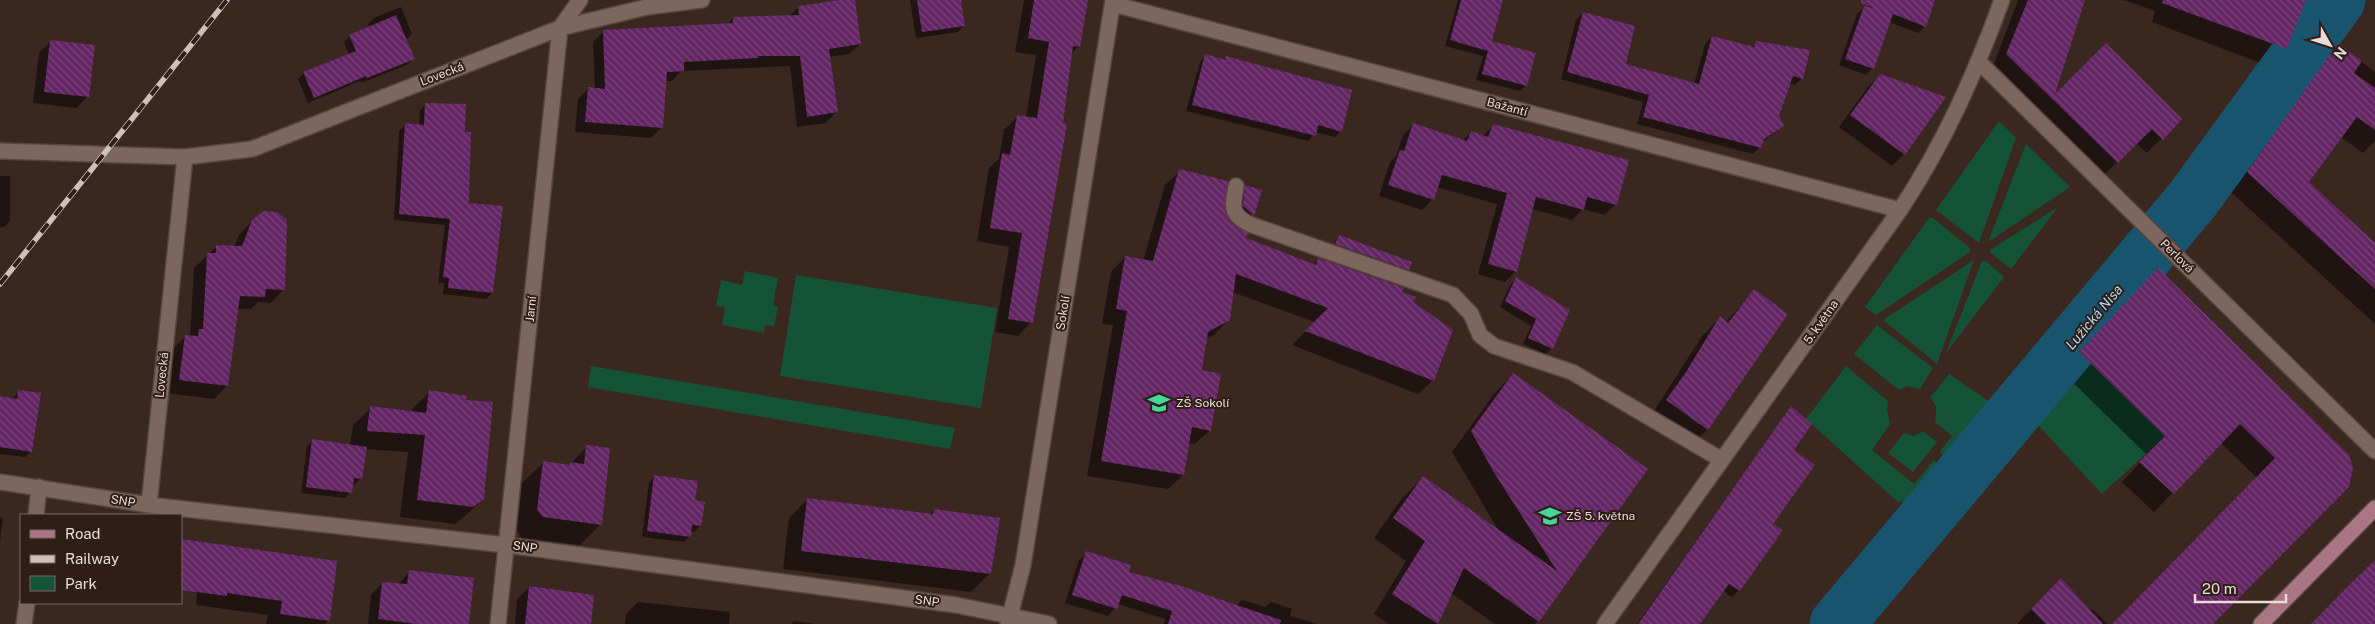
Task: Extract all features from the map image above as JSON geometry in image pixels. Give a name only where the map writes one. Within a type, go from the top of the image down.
[{"type":"main road","points":[[2261,624],[2375,508]]},
{"type":"street","name":"Jarní","points":[[498,624],[560,28],[580,0]]},
{"type":"street","name":"Lovecká","points":[[0,151],[185,156],[252,149],[560,28],[647,7],[702,0]]},
{"type":"street","name":"5. května","points":[[1605,624],[1929,167],[1979,62],[2002,0]]},
{"type":"street","name":"Bažantí","points":[[1113,2],[1900,210]]},
{"type":"street","name":"Sokolí","points":[[1009,620],[1023,565],[1113,2]]},
{"type":"street","name":"Perlová","points":[[1979,62],[2142,220],[2375,451]]},
{"type":"street","name":"Lovecká","points":[[149,505],[185,156]]},
{"type":"street","points":[[1236,186],[1233,209],[1238,218],[1248,224],[1453,295],[1471,314],[1480,335],[1494,346],[1572,372],[1722,460]]},
{"type":"street","name":"SNP","points":[[0,482],[149,505],[506,545],[956,605],[1009,620],[1049,624]]},
{"type":"street","points":[[36,514],[39,487]]},
{"type":"street","points":[[24,624],[26,604]]},
{"type":"green space","points":[[1999,121],[2016,138],[1979,243],[1936,210]]},
{"type":"green space","points":[[2026,144],[2070,187],[1988,242]]},
{"type":"green space","points":[[2058,207],[2011,269],[1991,253],[1990,250]]},
{"type":"green space","points":[[1929,218],[1933,218],[1970,248],[1970,252],[1876,315],[1865,307]]},
{"type":"green space","points":[[1974,260],[1937,364],[1883,320]]},
{"type":"green space","points":[[1982,261],[1987,262],[2004,277],[1946,353]]},
{"type":"green space","points":[[745,271],[778,278],[773,305],[778,307],[774,326],[765,325],[764,333],[722,325],[725,307],[716,306],[721,280],[742,285]]},
{"type":"green space","points":[[796,275],[997,308],[981,408],[780,376]]},
{"type":"green space","points":[[1877,325],[1933,368],[1920,389],[1907,386],[1899,390],[1854,354]]},
{"type":"green space","points":[[2079,352],[2165,436],[2102,494],[2027,413]]},
{"type":"green space","points":[[591,366],[955,428],[950,449],[588,387]]},
{"type":"green space","points":[[1846,366],[1888,401],[1887,410],[1890,424],[1872,450],[1914,484],[1934,460],[1945,470],[1912,511],[1901,501],[1899,503],[1806,419]]},
{"type":"green space","points":[[1949,374],[1997,407],[1949,464],[1940,451],[1952,436],[1935,422],[1936,406],[1930,398]]},
{"type":"green space","points":[[1923,431],[1937,442],[1913,472],[1888,453],[1904,433],[1914,436]]},
{"type":"building","points":[[840,0],[855,0],[861,44],[829,49],[838,112],[807,117],[800,56],[758,56],[758,58],[684,62],[684,71],[667,72],[663,128],[585,122],[588,87],[605,89],[603,30],[733,23],[733,17],[799,15],[798,6]]},
{"type":"building","points":[[917,0],[961,0],[965,26],[922,32]]},
{"type":"building","points":[[1034,0],[1088,0],[1080,47],[1073,46],[1063,123],[1067,124],[1033,323],[1008,319],[1022,233],[990,228],[1002,153],[1010,155],[1017,115],[1037,118],[1049,42],[1028,38]]},
{"type":"building","points":[[1461,0],[1503,0],[1492,41],[1536,53],[1527,86],[1482,74],[1488,51],[1450,40]]},
{"type":"building","points":[[1861,0],[1935,0],[1926,27],[1893,14],[1874,69],[1845,59],[1864,6],[1874,8],[1861,3]]},
{"type":"building","points":[[2028,0],[2085,0],[2055,94],[2106,43],[2182,119],[2163,140],[2152,129],[2118,163],[2006,54]]},
{"type":"building","points":[[2163,0],[2306,0],[2287,49],[2162,3]]},
{"type":"building","points":[[1583,12],[1635,26],[1626,64],[1699,84],[1712,36],[1754,47],[1756,41],[1810,50],[1803,79],[1793,76],[1779,116],[1784,126],[1764,139],[1761,148],[1643,117],[1649,95],[1567,72]]},
{"type":"building","points":[[396,15],[415,59],[367,78],[366,76],[314,98],[303,72],[356,51],[349,35]]},
{"type":"building","points":[[50,40],[95,45],[89,97],[44,92]]},
{"type":"building","points":[[2338,43],[2362,61],[2354,73],[2375,88],[2375,130],[2357,117],[2309,182],[2375,243],[2375,289],[2247,172]]},
{"type":"building","points":[[1205,54],[1226,60],[1226,56],[1352,90],[1342,132],[1318,125],[1316,136],[1192,105]]},
{"type":"building","points":[[1880,74],[1946,97],[1905,155],[1850,115]]},
{"type":"building","points":[[425,103],[466,104],[465,132],[471,132],[469,203],[503,206],[493,293],[448,288],[449,278],[443,277],[450,219],[399,214],[405,123],[424,125]]},
{"type":"building","points":[[1413,123],[1467,141],[1471,131],[1488,137],[1493,124],[1629,160],[1617,205],[1587,197],[1584,210],[1536,197],[1517,272],[1488,264],[1507,193],[1442,175],[1434,200],[1388,185],[1400,150],[1404,151]]},
{"type":"building","points":[[1179,169],[1228,181],[1225,212],[1232,223],[1248,233],[1246,238],[1316,265],[1318,258],[1404,288],[1402,292],[1416,297],[1413,302],[1453,330],[1434,381],[1305,331],[1328,308],[1236,274],[1230,320],[1208,332],[1202,370],[1221,374],[1211,431],[1192,427],[1184,475],[1101,461],[1127,311],[1116,309],[1125,256],[1153,261]]},
{"type":"building","points":[[1245,185],[1262,190],[1254,216],[1243,206]]},
{"type":"building","points":[[264,211],[277,212],[287,220],[285,290],[266,289],[265,297],[240,296],[228,386],[179,380],[185,335],[198,336],[199,329],[203,329],[207,253],[216,253],[216,245],[242,246],[252,220]]},
{"type":"building","points":[[1339,235],[1412,262],[1409,270],[1335,244]]},
{"type":"building","points":[[2158,268],[2349,455],[2353,468],[2349,487],[2213,624],[2112,624],[2275,458],[2240,424],[2174,494],[2139,462],[2165,436],[2079,352]]},
{"type":"building","points":[[1516,277],[1570,310],[1553,349],[1528,338],[1536,319],[1505,301]]},
{"type":"building","points":[[1754,289],[1788,314],[1708,430],[1666,400],[1686,372],[1720,316],[1728,323]]},
{"type":"building","points":[[1513,373],[1648,469],[1539,622],[1464,568],[1438,624],[1392,594],[1425,541],[1393,518],[1423,476],[1557,571],[1493,471],[1471,431]]},
{"type":"building","points":[[18,390],[41,393],[32,452],[0,447],[0,396],[17,399]]},
{"type":"building","points":[[429,390],[467,396],[466,400],[493,402],[484,499],[473,507],[417,500],[425,435],[367,431],[370,406],[426,413]]},
{"type":"building","points":[[1791,406],[1812,424],[1794,450],[1815,465],[1773,524],[1783,530],[1740,591],[1729,584],[1700,624],[1638,624]]},
{"type":"building","points":[[312,439],[367,447],[362,479],[354,478],[352,493],[306,487]]},
{"type":"building","points":[[586,445],[610,448],[602,525],[543,517],[537,510],[543,461],[570,465],[570,462],[584,464]]},
{"type":"building","points":[[654,475],[698,481],[695,500],[705,502],[701,526],[692,525],[691,537],[647,531]]},
{"type":"building","points":[[807,498],[933,514],[934,509],[1000,518],[991,574],[801,551]]},
{"type":"building","points":[[182,539],[337,561],[330,621],[280,614],[282,601],[227,593],[227,596],[182,590]]},
{"type":"building","points":[[1086,551],[1131,565],[1129,572],[1181,586],[1281,620],[1280,624],[1168,624],[1172,611],[1122,595],[1117,609],[1072,595]]},
{"type":"building","points":[[2375,560],[2375,624],[2311,624],[2349,585]]},
{"type":"building","points":[[409,570],[474,578],[469,624],[416,624],[378,619],[382,582],[407,584]]},
{"type":"building","points":[[2061,578],[2103,624],[2046,624],[2031,609]]},
{"type":"building","points":[[529,586],[594,595],[591,624],[525,624]]},
{"type":"waterway","name":"Lužická Nisa","points":[[1837,624],[2193,199],[2338,0]]},
{"type":"railway","points":[[0,284],[227,0]]},
{"type":"place","name":"ZŠ Sokolí","points":[[1159,403]]},
{"type":"place","name":"ZŠ 5. května","points":[[1550,516]]}]
